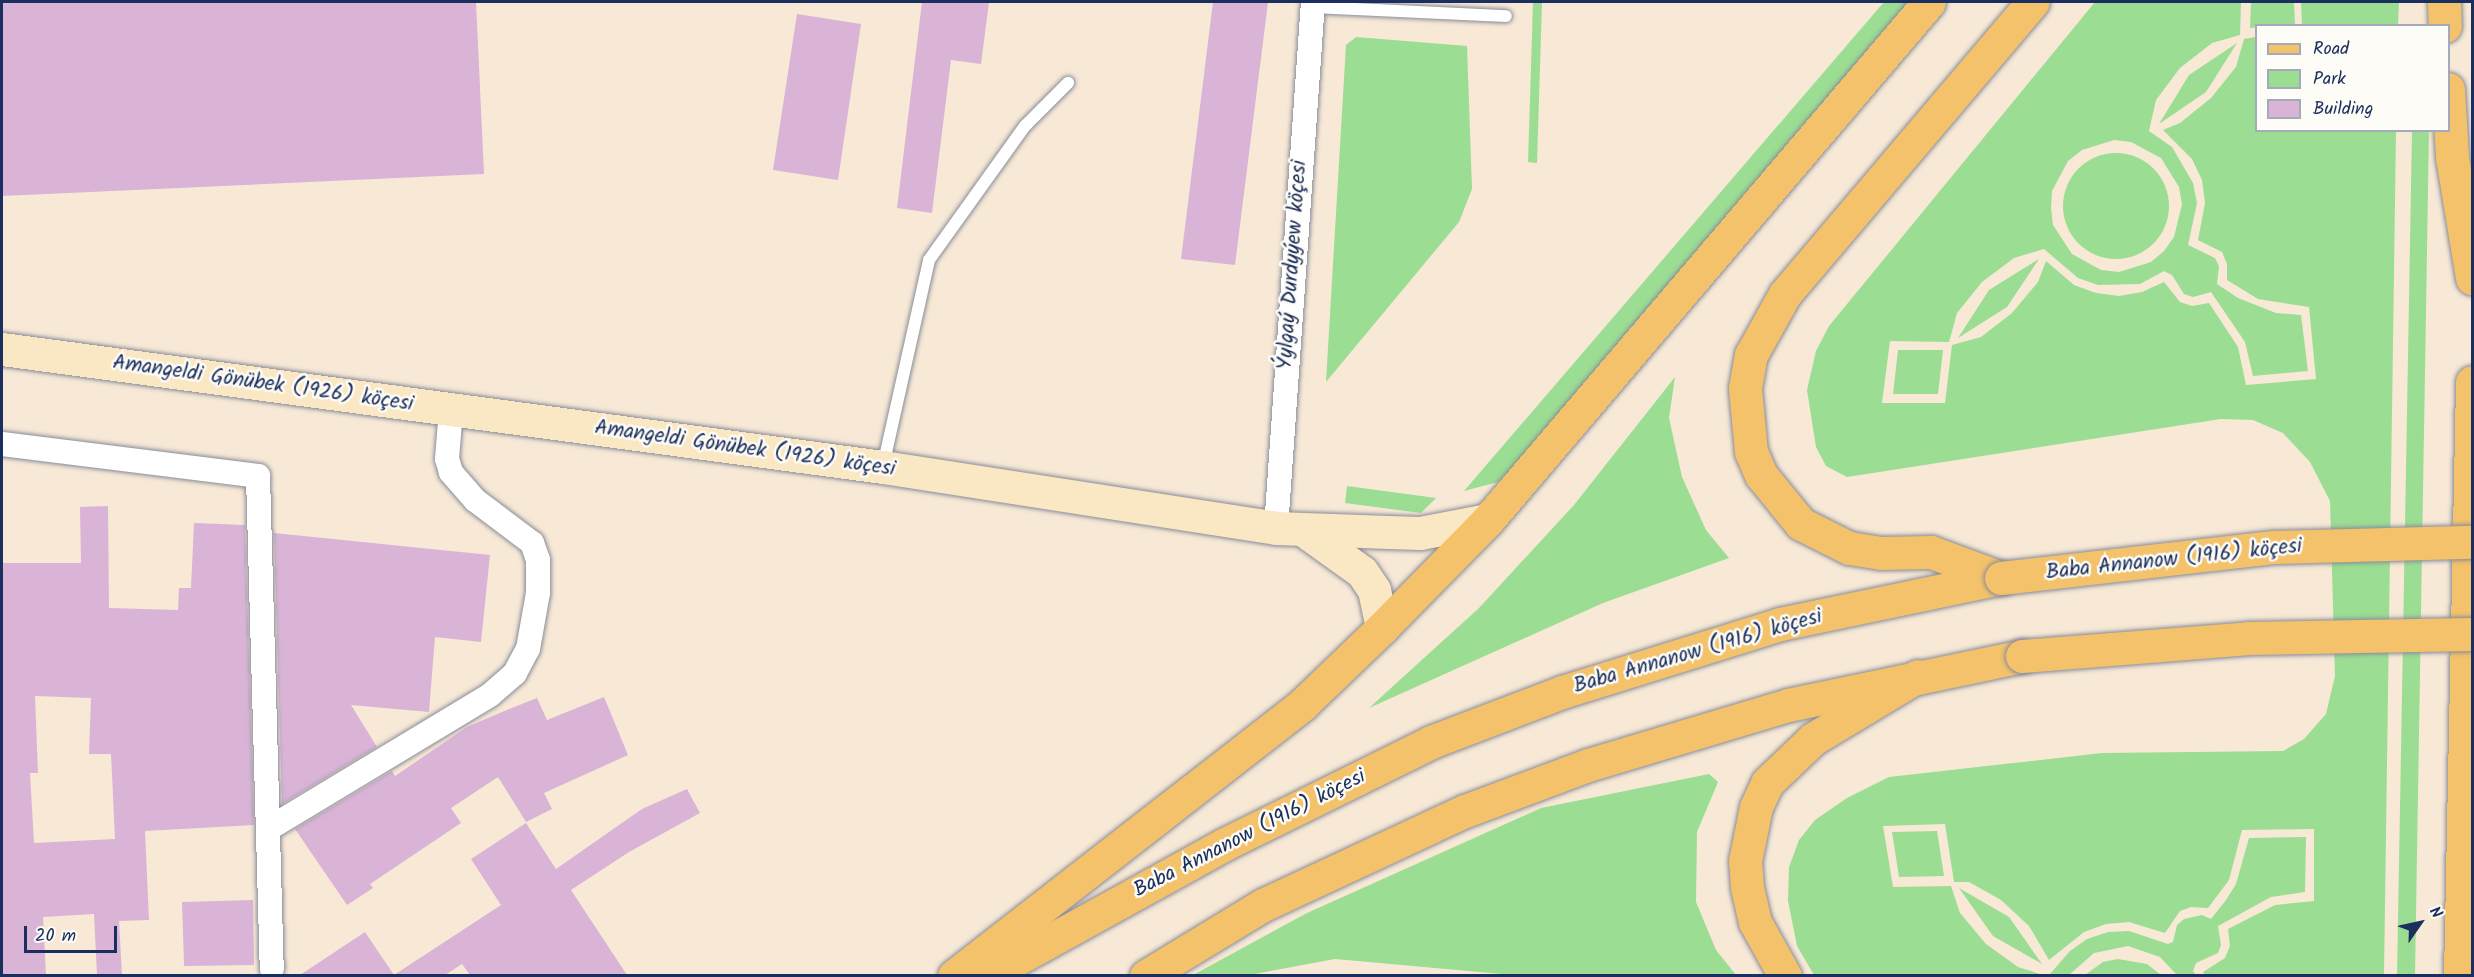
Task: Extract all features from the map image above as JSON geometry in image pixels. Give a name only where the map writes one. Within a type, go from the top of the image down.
[{"type":"main road","points":[[954,975],[1303,704],[1382,628],[1488,520],[1929,2]]},
{"type":"main road","points":[[2001,578],[1931,552],[1881,553],[1849,548],[1801,524],[1761,475],[1751,452],[1745,388],[1751,355],[1785,294],[2033,2]]},
{"type":"main road","points":[[2444,2],[2445,24]]},
{"type":"main road","points":[[2450,123],[2452,157],[2472,278]]},
{"type":"main road","points":[[2460,975],[2472,381]]},
{"type":"main road","name":"Baba Annanow (1916) köçesi","points":[[986,975],[1225,844],[1431,742],[1562,692],[1780,624],[2001,578],[2275,547],[2472,542]]},
{"type":"main road","points":[[1146,975],[1263,905],[1465,811],[1588,765],[1788,705],[2022,656],[2249,638],[2472,634]]},
{"type":"main road","points":[[1785,975],[1755,922],[1747,887],[1745,861],[1756,807],[1767,783],[1813,739],[1918,676]]},
{"type":"street","name":"Ýylgaý Durdyýew köçesi","points":[[1291,530],[1313,4]]},
{"type":"street","name":"Amangeldi Gönübek (1926) köçesi","points":[[2,349],[883,468],[1291,530],[1348,529],[1420,533],[1488,520]]},
{"type":"street","points":[[268,829],[490,695],[514,674],[528,649],[538,593],[538,560],[532,543],[519,529],[475,501],[451,472],[447,459],[451,409]]},
{"type":"street","points":[[2,444],[258,476],[272,969]]},
{"type":"street","points":[[1291,530],[1362,572],[1374,590],[1382,628]]},
{"type":"lane","points":[[1313,4],[1506,16]]},
{"type":"lane","points":[[883,468],[929,260],[1025,126],[1068,83]]},
{"type":"green space","points":[[1533,2],[1542,2],[1537,163],[1528,162]]},
{"type":"green space","points":[[1884,2],[1911,2],[1505,476],[1498,482],[1464,491]]},
{"type":"green space","points":[[2095,2],[2241,2],[2240,35],[2212,43],[2180,68],[2156,100],[2149,131],[2172,147],[2193,183],[2197,203],[2188,245],[2215,258],[2219,266],[2217,284],[2238,298],[2276,313],[2301,315],[2308,371],[2253,376],[2245,342],[2211,292],[2193,297],[2184,294],[2172,275],[2164,271],[2140,284],[2098,285],[2078,278],[2044,249],[2014,258],[1982,282],[1957,313],[1949,342],[1890,341],[1882,403],[1945,403],[1952,345],[1981,337],[2012,313],[2038,282],[2046,261],[2074,285],[2096,293],[2119,296],[2142,292],[2164,282],[2180,302],[2192,306],[2209,303],[2238,347],[2246,385],[2316,379],[2309,307],[2258,299],[2227,280],[2227,264],[2222,252],[2198,240],[2205,203],[2202,180],[2192,159],[2163,130],[2180,123],[2211,98],[2236,67],[2244,39],[2255,37],[2255,132],[2396,132],[2384,975],[2205,975],[2203,972],[2225,958],[2230,946],[2228,929],[2275,905],[2314,901],[2314,829],[2242,830],[2229,880],[2208,908],[2191,907],[2180,911],[2165,933],[2129,922],[2106,924],[2084,932],[2049,960],[2029,926],[2001,900],[1969,882],[1954,882],[1945,824],[1883,826],[1893,887],[1951,886],[1960,913],[1986,944],[2018,967],[2043,975],[1814,975],[1797,946],[1788,901],[1789,867],[1799,840],[1815,820],[1847,798],[1889,777],[2102,753],[2283,751],[2304,739],[2326,714],[2335,676],[2330,501],[2310,462],[2283,433],[2253,420],[2221,419],[1847,477],[1826,466],[1816,447],[1807,390],[1816,351],[1829,326]],"holes":[[[2114,140],[2131,142],[2161,158],[2179,187],[2182,204],[2174,237],[2164,251],[2151,262],[2119,272],[2101,270],[2072,254],[2053,225],[2051,208],[2052,191],[2068,161],[2082,150]]]},
{"type":"green space","points":[[2251,2],[2294,2],[2295,24],[2255,24],[2255,28],[2250,28]]},
{"type":"green space","points":[[2301,2],[2399,2],[2398,24],[2302,24]]},
{"type":"green space","points":[[1356,37],[1467,46],[1472,189],[1459,222],[1326,382],[1346,45]]},
{"type":"green space","points":[[2237,43],[2206,92],[2159,124],[2189,75]]},
{"type":"green space","points":[[2412,132],[2429,132],[2415,975],[2397,976]]},
{"type":"green space","points":[[2116,153],[2136,157],[2153,169],[2165,186],[2169,206],[2165,226],[2153,243],[2136,255],[2116,259],[2096,255],[2079,243],[2067,226],[2063,206],[2067,186],[2079,169],[2096,157]]},
{"type":"green space","points":[[2039,259],[2007,307],[1958,338],[1989,290]]},
{"type":"green space","points":[[1898,350],[1943,350],[1938,394],[1893,394]]},
{"type":"green space","points":[[1675,377],[1669,418],[1682,477],[1706,530],[1729,558],[1603,603],[1369,708],[1479,608],[1574,505]]},
{"type":"green space","points":[[1347,486],[1436,498],[1421,513],[1345,503]]},
{"type":"green space","points":[[1709,774],[1718,782],[1697,832],[1696,902],[1716,950],[1736,975],[1524,976],[1335,959],[1249,975],[1193,975],[1307,913],[1541,808]]},
{"type":"green space","points":[[1937,831],[1944,876],[1899,877],[1892,832]]},
{"type":"green space","points":[[2306,837],[2305,892],[2271,897],[2218,926],[2221,945],[2218,953],[2196,963],[2193,971],[2196,975],[2177,975],[2160,957],[2128,946],[2094,953],[2069,975],[2043,975],[2050,974],[2070,951],[2087,939],[2108,932],[2129,931],[2168,944],[2173,942],[2177,925],[2184,919],[2202,915],[2211,919],[2236,884],[2249,838]]},
{"type":"green space","points":[[1959,888],[2009,917],[2042,964],[1993,936]]},
{"type":"green space","points":[[2118,959],[2147,964],[2161,975],[2085,975],[2103,962]]},
{"type":"building","points":[[2,2],[476,2],[484,174],[2,196]]},
{"type":"building","points":[[922,2],[989,2],[981,64],[951,60],[932,213],[897,208]]},
{"type":"building","points":[[1213,2],[1268,2],[1235,265],[1181,259]]},
{"type":"building","points":[[797,14],[861,24],[838,180],[773,170]]},
{"type":"building","points":[[108,506],[109,608],[178,610],[179,588],[191,588],[194,523],[245,525],[254,825],[145,831],[149,920],[119,921],[122,975],[97,975],[94,914],[43,917],[46,975],[2,975],[2,563],[81,563],[80,507]],"holes":[[[35,696],[91,698],[89,754],[111,754],[115,839],[34,843],[30,773],[38,773]]]},
{"type":"building","points":[[274,533],[490,555],[481,642],[435,637],[429,712],[351,705],[377,747],[282,804]]},
{"type":"building","points":[[604,697],[628,755],[544,793],[552,809],[526,822],[498,777],[451,808],[461,823],[370,884],[373,888],[347,905],[295,829],[392,771],[395,776],[467,727],[502,712],[537,698],[547,720]]},
{"type":"building","points":[[687,789],[700,813],[629,852],[571,890],[627,975],[470,975],[462,964],[445,975],[394,975],[501,905],[471,859],[526,823],[556,869],[642,809]]},
{"type":"building","points":[[253,900],[254,965],[184,966],[182,902]]},
{"type":"building","points":[[365,932],[394,975],[300,975]]}]
